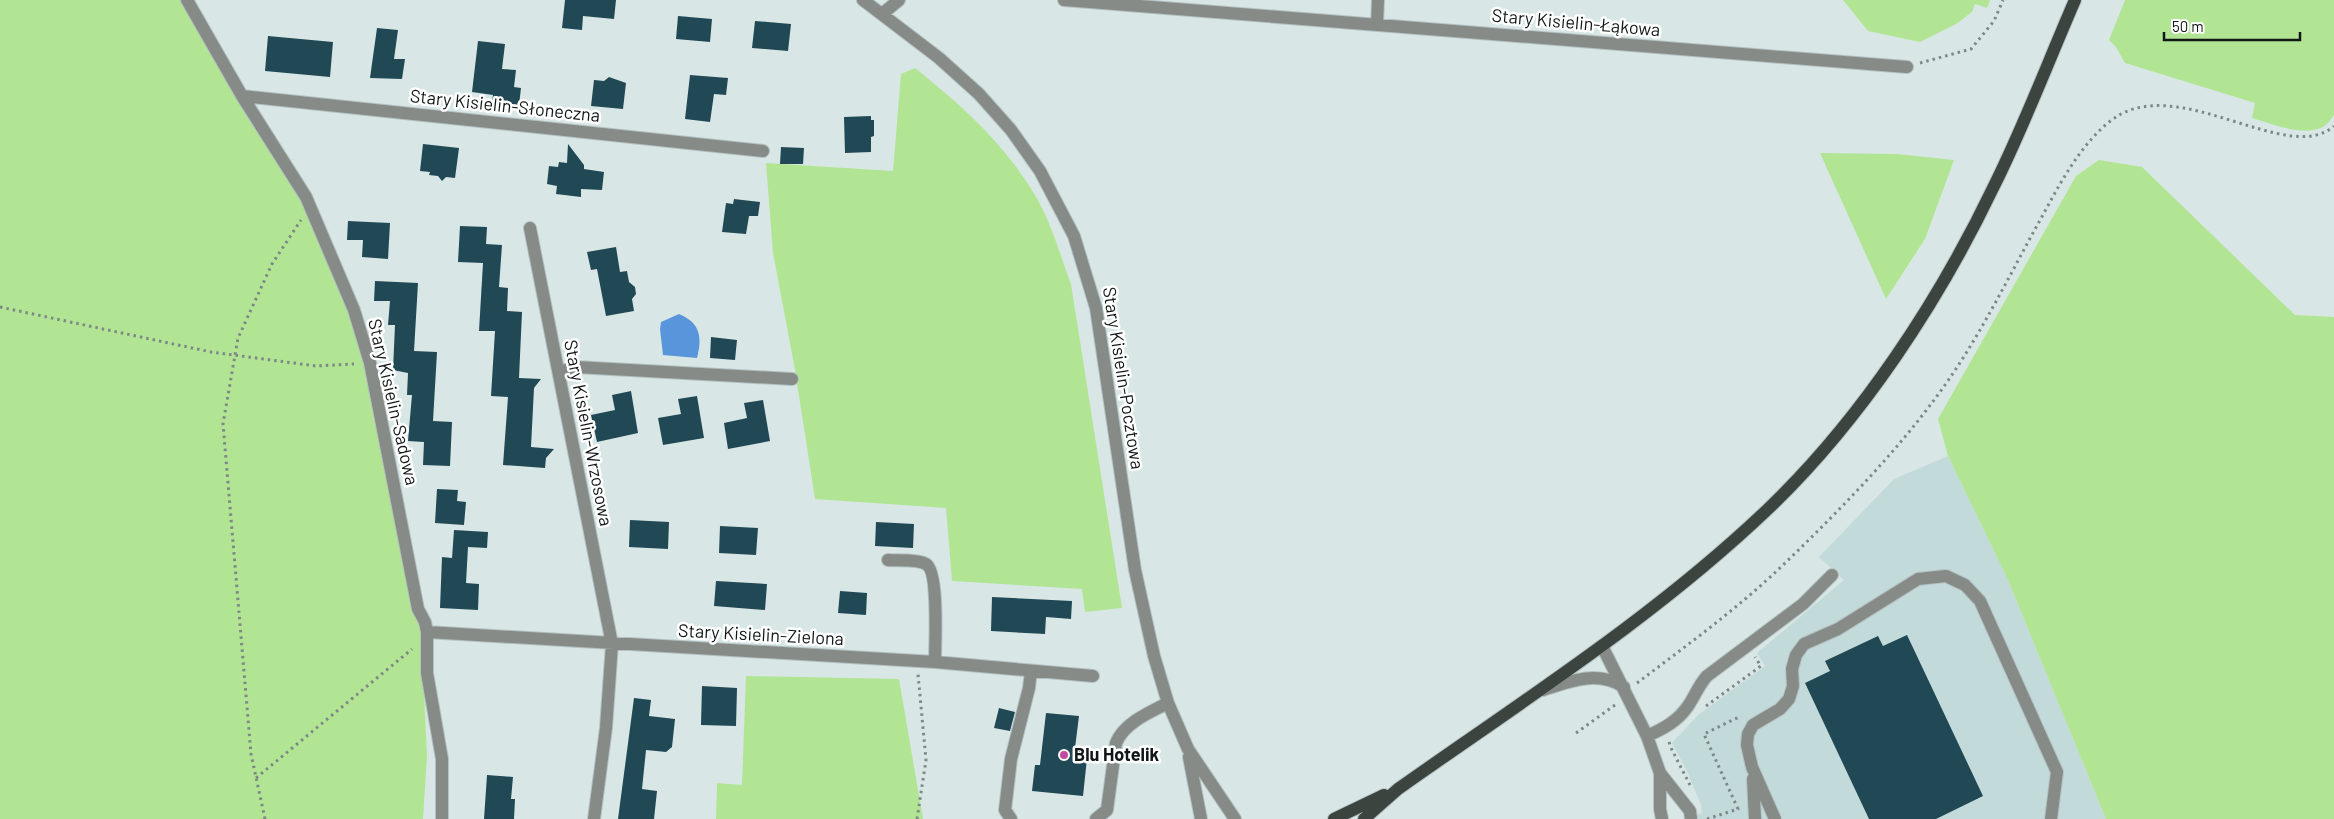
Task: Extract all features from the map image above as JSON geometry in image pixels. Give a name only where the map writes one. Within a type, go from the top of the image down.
[{"type":"main road","points":[[1364,819],[1398,789],[1656,607],[1768,508],[1834,436],[1869,393],[1930,301],[1967,240],[2012,146],[2075,0]]},
{"type":"main road","points":[[1334,819],[1398,789]]},
{"type":"street","name":"Stary Kisielin-Sadowa","points":[[187,0],[242,96],[310,205],[342,279],[370,363],[418,609],[426,622],[427,673],[442,759],[442,819]]},
{"type":"street","name":"Stary Kisielin-Pocztowa","points":[[863,0],[939,58],[978,94],[1011,130],[1040,171],[1074,236],[1096,308],[1135,570],[1154,656],[1168,702],[1188,749],[1235,819]]},
{"type":"street","points":[[882,14],[899,0]]},
{"type":"street","name":"Stary Kisielin-Łąkowa","points":[[1064,0],[1907,67]]},
{"type":"street","points":[[1377,25],[1378,0]]},
{"type":"street","name":"Stary Kisielin-Słoneczna","points":[[242,96],[763,151]]},
{"type":"street","name":"Stary Kisielin-Wrzosowa","points":[[530,228],[612,644],[606,728],[594,819]]},
{"type":"street","points":[[559,372],[576,367],[792,379]]},
{"type":"street","points":[[888,560],[925,562],[930,568],[934,586],[935,662]]},
{"type":"street","points":[[1647,736],[1662,730],[1677,719],[1688,706],[1696,688],[1707,676],[1803,604],[1832,575]]},
{"type":"street","points":[[1755,819],[1752,767],[1747,745],[1748,734],[1753,726],[1780,709],[1789,699],[1793,686],[1792,669],[1796,655],[1804,644],[1838,629],[1918,579],[1946,576],[1965,585],[1980,601],[2057,772],[2051,819]]},
{"type":"street","name":"Stary Kisielin-Zielona","points":[[427,632],[935,662],[1093,676]]},
{"type":"street","points":[[1602,646],[1647,736],[1660,772],[1690,811],[1691,819]]},
{"type":"street","points":[[1011,819],[1005,810],[1011,759],[1029,688],[1031,670]]},
{"type":"street","points":[[1534,694],[1570,681],[1593,677],[1605,678],[1626,691]]},
{"type":"street","points":[[1096,819],[1107,810],[1116,743],[1119,735],[1125,728],[1168,702]]},
{"type":"street","name":"Stary Kisielin-Pocztowa","points":[[1188,749],[1201,819]]},
{"type":"street","points":[[1752,767],[1775,819]]},
{"type":"street","points":[[1660,772],[1660,809],[1662,819]]},
{"type":"path","points":[[1907,67],[1971,49],[1994,21],[2003,0]]},
{"type":"path","points":[[1576,733],[1626,691],[1709,628],[1781,567],[1886,459],[1943,387],[1984,323],[2056,191],[2085,147],[2115,118],[2136,109],[2157,106],[2187,108],[2298,138],[2325,134],[2334,126]]},
{"type":"path","points":[[265,819],[251,754],[223,424],[238,338],[272,264],[310,205]]},
{"type":"path","points":[[0,307],[210,352],[316,366],[370,363]]},
{"type":"path","points":[[256,778],[409,654],[427,632]]},
{"type":"path","points":[[1705,707],[1761,666],[1753,654]]},
{"type":"path","points":[[917,661],[926,760],[918,819]]},
{"type":"path","points":[[1670,740],[1671,748],[1693,791]]},
{"type":"shaded area","points":[[1948,456],[2008,580],[2106,819],[1685,819],[1702,813],[1701,805],[1687,771],[1672,743],[1698,715],[1765,666],[1757,653],[1844,580],[1819,557],[1894,479]]},
{"type":"green space","points":[[0,0],[188,0],[340,262],[372,388],[421,632],[427,755],[423,819],[0,819]]},
{"type":"green space","points":[[1843,0],[1990,0],[1987,8],[1975,4],[1972,12],[1956,24],[1920,42],[1868,31]]},
{"type":"green space","points":[[2125,0],[2334,0],[2334,115],[2324,126],[2315,130],[2306,131],[2288,128],[2252,118],[2255,103],[2125,63],[2116,47],[2109,40]]},
{"type":"green space","points":[[915,68],[964,110],[994,140],[1021,174],[1045,213],[1071,284],[1122,608],[1085,612],[1082,589],[952,581],[946,508],[815,499],[795,370],[773,253],[766,163],[893,171],[901,74]]},
{"type":"green space","points":[[1820,153],[1897,154],[1954,160],[1925,239],[1886,299]]},
{"type":"green space","points":[[2099,160],[2142,167],[2295,315],[2334,317],[2334,819],[2106,819],[2008,580],[1948,456],[1938,419],[2076,176]]},
{"type":"green space","points":[[746,676],[899,679],[923,819],[716,819],[717,783],[742,785]]},
{"type":"water","points":[[679,314],[692,322],[696,327],[699,338],[697,358],[663,355],[661,322]]},
{"type":"building","points":[[565,0],[616,0],[614,19],[583,16],[582,30],[562,28]]},
{"type":"building","points":[[678,16],[712,19],[710,42],[676,39]]},
{"type":"building","points":[[755,21],[791,24],[788,51],[752,48]]},
{"type":"building","points":[[377,28],[398,30],[394,59],[405,59],[402,79],[370,78]]},
{"type":"building","points":[[268,36],[333,42],[330,77],[265,71]]},
{"type":"building","points":[[478,41],[505,44],[502,69],[516,70],[514,87],[521,88],[519,105],[492,102],[493,95],[472,92]]},
{"type":"building","points":[[690,75],[728,78],[726,95],[714,94],[710,122],[685,119]]},
{"type":"building","points":[[609,77],[626,83],[623,109],[591,106],[594,80],[604,81]]},
{"type":"building","points":[[871,116],[871,120],[874,120],[874,136],[871,137],[871,152],[845,153],[844,117]]},
{"type":"building","points":[[423,144],[459,148],[455,178],[446,177],[442,181],[438,176],[429,175],[430,172],[420,171]]},
{"type":"building","points":[[568,144],[584,165],[584,169],[604,172],[602,190],[581,189],[581,197],[556,194],[557,186],[547,184],[549,166],[558,167],[559,162],[567,163]]},
{"type":"building","points":[[781,147],[804,148],[803,164],[780,164]]},
{"type":"building","points":[[734,199],[760,202],[758,216],[749,216],[746,234],[722,232],[726,203],[733,204]]},
{"type":"building","points":[[348,221],[390,223],[388,259],[362,257],[363,240],[347,240]]},
{"type":"building","points":[[460,226],[487,227],[486,244],[502,245],[499,287],[508,288],[507,311],[522,312],[519,378],[541,379],[534,388],[531,447],[554,449],[546,458],[545,468],[503,465],[508,397],[491,396],[495,331],[479,331],[483,263],[458,262]]},
{"type":"building","points":[[616,247],[620,272],[627,271],[629,282],[635,287],[636,294],[632,299],[634,311],[606,316],[597,269],[591,270],[587,252]]},
{"type":"building","points":[[375,281],[418,283],[414,351],[437,352],[433,421],[452,422],[450,466],[423,465],[424,442],[408,441],[412,395],[407,395],[408,373],[393,370],[395,325],[388,325],[390,301],[374,301]]},
{"type":"building","points":[[711,337],[737,340],[735,360],[710,358]]},
{"type":"building","points":[[631,391],[638,433],[597,442],[591,415],[615,410],[612,395]]},
{"type":"building","points":[[697,396],[704,438],[663,445],[658,418],[681,414],[678,399]]},
{"type":"building","points":[[763,400],[770,441],[728,449],[724,423],[747,418],[744,403]]},
{"type":"building","points":[[437,489],[458,490],[457,501],[466,502],[464,525],[435,523]]},
{"type":"building","points":[[630,520],[669,522],[668,549],[629,547]]},
{"type":"building","points":[[876,522],[914,524],[913,548],[875,546]]},
{"type":"building","points":[[720,526],[758,528],[756,555],[719,553]]},
{"type":"building","points":[[454,530],[488,532],[487,548],[468,547],[466,583],[479,584],[478,610],[440,608],[442,557],[452,558]]},
{"type":"building","points":[[716,581],[767,584],[765,610],[714,606]]},
{"type":"building","points":[[840,591],[867,593],[866,615],[838,613]]},
{"type":"building","points":[[992,597],[1072,601],[1071,619],[1046,617],[1045,634],[991,631]]},
{"type":"building","points":[[1907,635],[1983,796],[1936,819],[1869,819],[1805,683],[1830,671],[1825,661],[1878,636],[1883,646]]},
{"type":"building","points":[[702,686],[737,688],[736,726],[701,725]]},
{"type":"building","points":[[634,698],[651,700],[649,716],[675,719],[672,747],[666,752],[646,750],[642,789],[657,791],[654,819],[618,819]]},
{"type":"building","points":[[999,708],[1015,712],[1010,731],[994,728]]},
{"type":"building","name":"Blu Hotelik","points":[[1046,713],[1079,716],[1075,748],[1088,749],[1083,796],[1032,791],[1035,765],[1040,765]]},
{"type":"building","points":[[487,775],[513,777],[511,799],[515,799],[514,819],[484,819]]},
{"type":"place","name":"Blu Hotelik","points":[[1064,755]]}]
